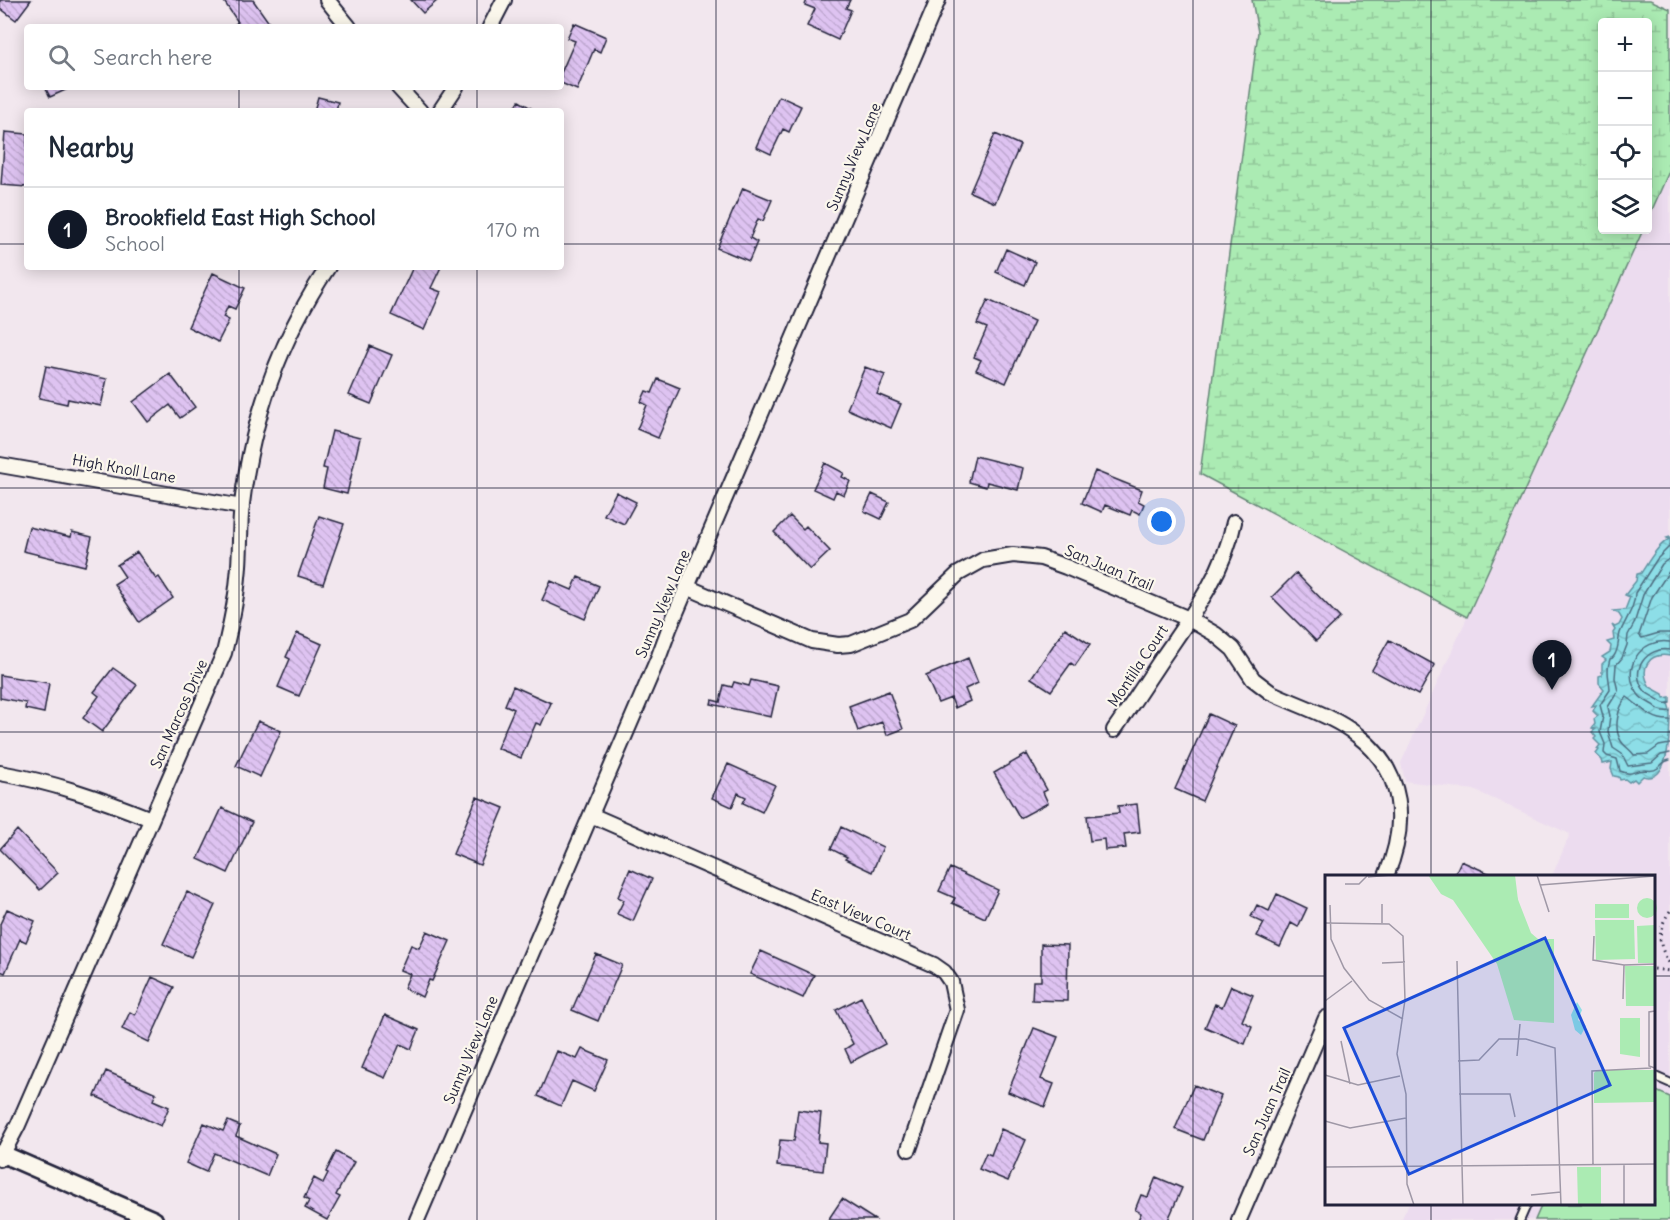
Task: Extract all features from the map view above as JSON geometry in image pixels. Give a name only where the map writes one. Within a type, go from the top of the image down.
[{"type":"street","points":[[327,0],[346,24]]},
{"type":"street","points":[[492,24],[504,0]]},
{"type":"street","name":"Sunny View Lane","points":[[417,1220],[938,0]]},
{"type":"street","points":[[401,90],[417,108]]},
{"type":"street","points":[[442,108],[454,90]]},
{"type":"street","name":"San Marcos Drive","points":[[1,1155],[18,1125],[224,653],[233,618],[246,476],[269,381],[300,311],[326,270]]},
{"type":"street","name":"High Knoll Lane","points":[[0,465],[242,507]]},
{"type":"street","name":"Montilla Court","points":[[1114,730],[1189,619],[1224,556],[1234,522]]},
{"type":"street","name":"San Juan Trail","points":[[687,587],[812,642],[838,645],[851,644],[910,620],[958,574],[977,563],[997,556],[1027,556],[1066,567],[1189,619],[1226,640],[1252,679],[1264,689],[1340,724],[1356,734],[1382,761],[1398,797],[1400,814],[1395,854],[1386,875]]},
{"type":"street","points":[[0,773],[61,786],[102,799],[151,819]]},
{"type":"street","name":"East View Court","points":[[591,815],[896,948],[944,972],[951,982],[957,1010],[909,1149]]},
{"type":"street","name":"San Juan Trail","points":[[1239,1220],[1325,1020]]},
{"type":"street","points":[[1,1155],[154,1220]]},
{"type":"lane","points":[[1655,1077],[1670,1083]]},
{"type":"lane","points":[[1520,1220],[1526,1205]]},
{"type":"path","points":[[1670,911],[1662,921],[1659,932],[1660,943],[1670,964]]},
{"type":"path","points":[[1655,969],[1670,971]]},
{"type":"shaded area","points":[[1670,169],[1670,1220],[1401,1220],[1408,1205],[1655,1205],[1655,875],[1552,875],[1570,834],[1474,790],[1405,781],[1401,763],[1641,234],[1652,234],[1652,210]]},
{"type":"green space","points":[[1252,0],[1650,0],[1670,9],[1670,169],[1652,210],[1652,18],[1598,18],[1598,234],[1641,234],[1467,617],[1200,474],[1258,32]]},
{"type":"green space","points":[[1655,1090],[1670,1097],[1670,1220],[1535,1220],[1542,1205],[1655,1205]]},
{"type":"water","points":[[1670,537],[1670,656],[1662,655],[1651,659],[1645,674],[1650,687],[1663,694],[1664,698],[1670,697],[1667,754],[1659,772],[1652,777],[1643,776],[1637,782],[1634,779],[1629,782],[1614,776],[1611,769],[1612,762],[1603,764],[1596,754],[1600,745],[1594,739],[1596,737],[1592,732],[1596,729],[1592,728],[1595,724],[1594,719],[1598,716],[1593,711],[1596,705],[1592,706],[1604,689],[1599,683],[1599,676],[1602,675],[1602,664],[1606,660],[1602,657],[1610,652],[1611,646],[1607,642],[1614,640],[1615,630],[1612,625],[1615,627],[1619,625],[1622,619],[1613,611],[1625,610],[1630,597],[1625,595],[1636,581],[1637,574],[1641,573],[1657,550]]},
{"type":"building","points":[[0,0],[31,0],[16,20],[0,8]]},
{"type":"building","points":[[223,0],[253,0],[270,24],[235,24],[238,22]]},
{"type":"building","points":[[411,0],[438,0],[423,13]]},
{"type":"building","points":[[807,0],[850,0],[846,8],[851,10],[838,40],[807,26],[815,9],[805,5]]},
{"type":"building","points":[[574,23],[606,37],[600,52],[594,49],[577,90],[564,84],[564,66],[575,41],[567,38]]},
{"type":"building","points":[[46,90],[65,90],[50,97]]},
{"type":"building","points":[[779,96],[801,106],[789,132],[783,129],[771,154],[756,147]]},
{"type":"building","points":[[318,97],[338,102],[337,108],[315,108]]},
{"type":"building","points":[[519,101],[531,108],[515,108]]},
{"type":"building","points":[[5,132],[24,134],[24,187],[1,185]]},
{"type":"building","points":[[995,134],[1020,145],[995,203],[970,192]]},
{"type":"building","points":[[743,188],[772,200],[763,221],[758,219],[750,238],[757,242],[749,261],[717,248]]},
{"type":"building","points":[[1006,249],[1035,262],[1025,285],[996,272]]},
{"type":"building","points":[[412,270],[440,270],[431,288],[441,292],[424,330],[391,315]]},
{"type":"building","points":[[213,273],[245,288],[235,309],[228,306],[223,317],[229,320],[218,342],[188,327]]},
{"type":"building","points":[[988,300],[1034,321],[1006,383],[976,370],[981,360],[974,357],[987,328],[977,324]]},
{"type":"building","points":[[370,346],[392,355],[371,404],[349,395]]},
{"type":"building","points":[[46,366],[107,379],[101,406],[68,399],[67,404],[39,398]]},
{"type":"building","points":[[865,367],[885,375],[877,394],[901,404],[891,428],[847,409]]},
{"type":"building","points":[[170,374],[195,407],[180,418],[170,405],[148,422],[133,402]]},
{"type":"building","points":[[658,379],[680,388],[658,438],[637,429],[647,405],[641,402],[646,391],[652,393]]},
{"type":"building","points":[[332,431],[360,438],[347,494],[323,488],[327,469],[323,468]]},
{"type":"building","points":[[975,456],[1023,468],[1018,490],[987,482],[986,487],[969,482]]},
{"type":"building","points":[[825,463],[844,473],[842,477],[850,481],[844,495],[836,491],[833,498],[813,489]]},
{"type":"building","points":[[1095,471],[1142,490],[1138,501],[1144,504],[1140,514],[1132,510],[1130,515],[1105,505],[1102,512],[1082,503]]},
{"type":"building","points":[[616,492],[636,502],[624,524],[604,515]]},
{"type":"building","points":[[872,494],[889,502],[881,519],[864,511]]},
{"type":"building","points":[[319,516],[344,524],[323,584],[298,576]]},
{"type":"building","points":[[790,516],[803,529],[806,526],[830,551],[810,570],[774,532]]},
{"type":"building","points":[[29,527],[71,537],[72,532],[92,537],[85,566],[23,551]]},
{"type":"building","points":[[137,552],[156,579],[159,577],[173,598],[139,622],[114,584],[125,577],[117,565]]},
{"type":"building","points":[[1296,573],[1340,618],[1316,641],[1272,597]]},
{"type":"building","points":[[578,577],[599,586],[585,619],[542,600],[551,581],[572,590]]},
{"type":"building","points":[[1065,628],[1090,644],[1075,666],[1071,663],[1051,691],[1031,678]]},
{"type":"building","points":[[297,633],[322,644],[299,696],[278,687],[290,659],[286,657]]},
{"type":"building","points":[[1389,640],[1435,665],[1418,695],[1372,670]]},
{"type":"building","points":[[968,658],[978,683],[965,689],[970,701],[955,708],[951,698],[938,703],[926,676]]},
{"type":"building","points":[[113,668],[137,685],[102,732],[83,718],[99,696],[94,692]]},
{"type":"building","points":[[0,675],[49,683],[44,713],[25,709],[26,703],[0,698]]},
{"type":"building","points":[[751,680],[778,686],[771,717],[711,704],[712,700],[720,702],[724,685],[732,687],[734,682],[749,686]]},
{"type":"building","points":[[513,686],[551,703],[541,725],[536,723],[521,758],[497,748],[514,709],[505,705]]},
{"type":"building","points":[[889,691],[903,729],[887,735],[882,722],[858,731],[849,706]]},
{"type":"building","points":[[1209,714],[1235,726],[1202,801],[1175,789]]},
{"type":"building","points":[[258,721],[281,731],[260,777],[236,766]]},
{"type":"building","points":[[1027,754],[1047,790],[1043,792],[1048,803],[1020,818],[994,773]]},
{"type":"building","points":[[728,764],[775,785],[762,812],[743,803],[746,797],[738,793],[732,807],[712,798]]},
{"type":"building","points":[[477,797],[504,808],[480,865],[453,854]]},
{"type":"building","points":[[1137,804],[1140,832],[1124,834],[1126,848],[1105,850],[1104,839],[1090,841],[1087,816],[1119,813],[1118,806]]},
{"type":"building","points":[[222,808],[252,822],[228,873],[198,859]]},
{"type":"building","points":[[841,827],[883,847],[872,872],[845,859],[847,857],[831,849]]},
{"type":"building","points":[[17,830],[58,873],[40,890],[0,849]]},
{"type":"building","points":[[1461,861],[1493,875],[1454,875]]},
{"type":"building","points":[[950,868],[998,890],[985,918],[952,903],[955,898],[939,891]]},
{"type":"building","points":[[630,869],[652,879],[633,921],[617,914],[624,900],[618,897]]},
{"type":"building","points":[[187,892],[215,905],[191,957],[163,944]]},
{"type":"building","points":[[1277,894],[1307,908],[1298,927],[1291,923],[1280,947],[1257,936],[1264,923],[1251,917],[1257,905],[1269,911]]},
{"type":"building","points":[[7,909],[35,921],[26,942],[20,939],[5,973],[0,971],[0,924]]},
{"type":"building","points":[[427,931],[450,941],[422,997],[404,988],[410,974],[400,970],[411,945],[419,948]]},
{"type":"building","points":[[1041,944],[1068,945],[1067,1001],[1032,1000],[1033,981],[1041,981]]},
{"type":"building","points":[[761,951],[814,975],[803,998],[750,974]]},
{"type":"building","points":[[596,954],[622,965],[598,1021],[572,1010]]},
{"type":"building","points":[[152,977],[174,987],[149,1042],[122,1029],[130,1012],[135,1015]]},
{"type":"building","points":[[1231,986],[1253,995],[1242,1021],[1252,1026],[1245,1044],[1205,1027],[1215,1004],[1222,1007]]},
{"type":"building","points":[[861,997],[885,1044],[851,1062],[845,1049],[853,1044],[836,1010]]},
{"type":"building","points":[[385,1015],[419,1030],[411,1049],[400,1044],[385,1078],[362,1068]]},
{"type":"building","points":[[1034,1028],[1058,1037],[1041,1079],[1054,1084],[1045,1107],[1008,1092]]},
{"type":"building","points":[[582,1049],[608,1060],[594,1091],[572,1081],[561,1106],[538,1096],[557,1051],[577,1059]]},
{"type":"building","points":[[106,1071],[156,1093],[153,1100],[169,1107],[161,1126],[95,1096]]},
{"type":"building","points":[[1194,1085],[1221,1096],[1203,1140],[1175,1129]]},
{"type":"building","points":[[798,1110],[821,1113],[818,1142],[826,1143],[823,1171],[777,1166],[780,1140],[794,1141]]},
{"type":"building","points":[[228,1121],[240,1126],[236,1136],[276,1154],[267,1176],[214,1153],[206,1172],[186,1163],[204,1123],[223,1131]]},
{"type":"building","points":[[1001,1129],[1026,1140],[1008,1181],[979,1169],[986,1153],[991,1155]]},
{"type":"building","points":[[336,1152],[354,1162],[336,1195],[340,1197],[327,1220],[305,1208],[309,1201],[304,1198],[314,1178],[323,1183]]},
{"type":"building","points":[[1156,1177],[1182,1188],[1168,1220],[1138,1220],[1141,1213],[1135,1210],[1141,1195],[1148,1197]]},
{"type":"building","points":[[842,1199],[875,1220],[828,1220]]},
{"type":"place","name":"Brookfield East High School","points":[[1552,690]]}]
